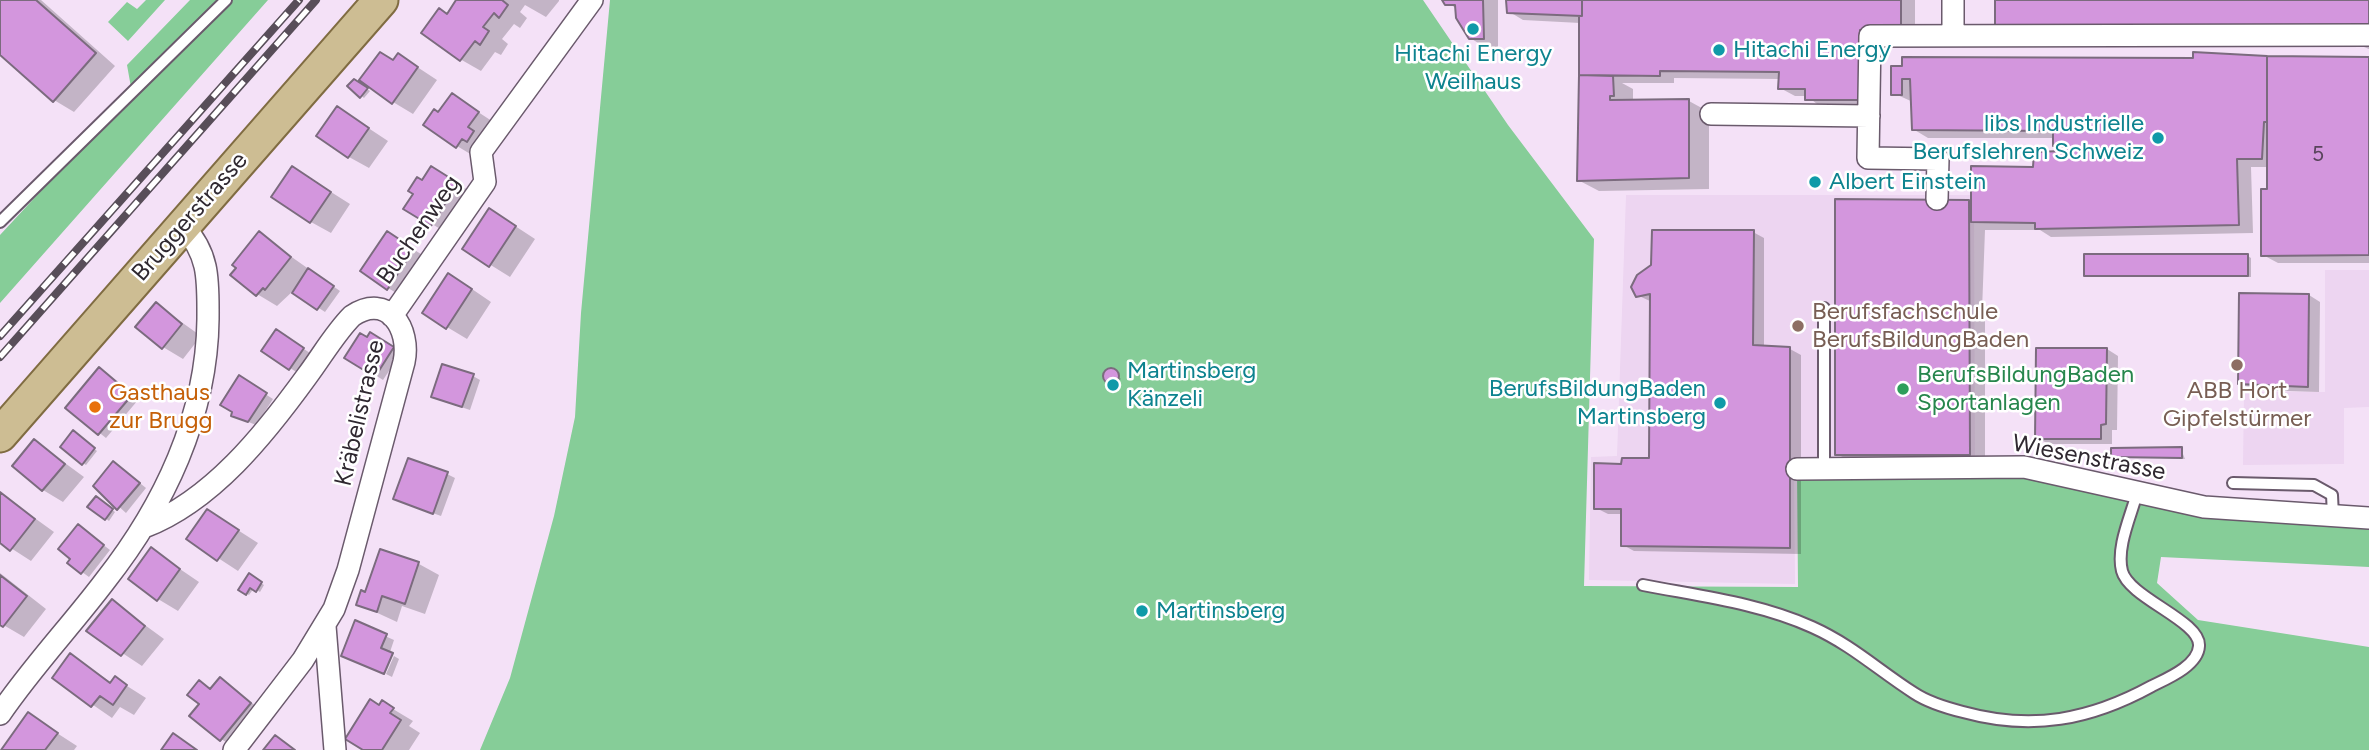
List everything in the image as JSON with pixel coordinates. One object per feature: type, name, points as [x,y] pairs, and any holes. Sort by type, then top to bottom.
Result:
[{"type":"main road","name":"Bruggerstrasse","points":[[0,435],[381,0]]},
{"type":"street","name":"Buchenweg","points":[[392,316],[485,182],[481,152],[592,0]]},
{"type":"street","points":[[1953,36],[1954,0]]},
{"type":"street","points":[[1937,199],[1938,159],[1868,158],[1870,36],[2369,35]]},
{"type":"street","points":[[1711,114],[1869,116]]},
{"type":"street","points":[[0,714],[144,527],[188,434],[205,367],[208,313],[205,261],[198,243],[183,226]]},
{"type":"street","name":"Kräbelistrasse","points":[[144,527],[184,506],[240,457],[281,411],[352,316],[360,310],[374,309],[392,316],[400,323],[406,337],[404,362],[348,570],[325,626],[234,750]]},
{"type":"street","name":"Wiesenstrasse","points":[[1797,470],[2024,467],[2204,508],[2369,519]]},
{"type":"street","points":[[325,626],[335,750]]},
{"type":"lane","points":[[0,222],[226,0]]},
{"type":"lane","points":[[1824,308],[1824,469]]},
{"type":"lane","points":[[2233,483],[2319,486],[2332,495],[2333,516]]},
{"type":"lane","points":[[1643,584],[1757,608],[1797,620],[1849,645],[1920,697],[1951,709],[2012,722],[2061,722],[2096,713],[2147,689],[2183,668],[2199,649],[2197,639],[2184,625],[2160,604],[2134,590],[2123,574],[2121,554],[2137,493]]},
{"type":"shaded area","name":"Berufsfachschule BerufsBildungBaden","points":[[1626,195],[1974,195],[1975,460],[1794,459],[1795,584],[1589,580],[1591,457],[1617,456]]},
{"type":"shaded area","points":[[2325,270],[2369,270],[2369,407],[2344,408],[2344,464],[2243,465],[2244,392],[2325,392]]},
{"type":"green space","points":[[146,0],[165,0],[128,41],[108,22],[127,2],[137,9]]},
{"type":"green space","points":[[190,0],[268,0],[0,303],[0,235],[132,93],[127,65]]},
{"type":"green space","points":[[610,0],[1423,0],[1508,125],[1594,239],[1584,586],[1798,587],[1797,469],[1989,466],[2105,485],[2369,518],[2369,567],[2161,557],[2157,583],[2198,620],[2369,647],[2369,750],[480,750],[510,678],[554,516],[575,417],[581,313]]},
{"type":"building","points":[[0,0],[36,0],[96,53],[53,102],[0,55]]},
{"type":"building","points":[[456,0],[502,0],[508,5],[499,18],[494,13],[483,27],[489,31],[480,45],[475,41],[460,61],[421,33],[439,8],[447,14]]},
{"type":"building","name":"Hitachi Energy Weilhaus","points":[[1442,0],[1483,0],[1484,39],[1469,39],[1456,18],[1455,5],[1445,5]]},
{"type":"building","points":[[1506,0],[1582,0],[1582,16],[1507,13]]},
{"type":"building","name":"Hitachi Energy","points":[[1582,0],[1901,0],[1901,30],[1860,30],[1860,100],[1805,100],[1805,89],[1778,89],[1779,72],[1660,71],[1660,76],[1579,75],[1579,16],[1582,16]]},
{"type":"building","points":[[1995,0],[2369,0],[2369,39],[1995,28]]},
{"type":"building","points":[[380,52],[393,60],[398,53],[418,67],[392,104],[359,80]]},
{"type":"building","name":"libs Industrielle Berufslehren Schweiz","points":[[2193,52],[2267,56],[2267,122],[2264,122],[2262,159],[2237,159],[2239,225],[2035,229],[2035,223],[1971,222],[1971,166],[2033,167],[2034,152],[2063,151],[2063,146],[2053,146],[2053,131],[1912,130],[1910,79],[1902,79],[1902,95],[1891,95],[1891,66],[1902,66],[1902,57],[2193,58]]},
{"type":"building","points":[[2267,56],[2369,57],[2369,255],[2261,256],[2261,189],[2267,189]]},
{"type":"building","name":"Hitachi Energy","points":[[1579,75],[1613,76],[1614,96],[1610,96],[1610,100],[1689,99],[1689,178],[1577,181]]},
{"type":"building","points":[[354,79],[368,88],[360,98],[347,86]]},
{"type":"building","points":[[452,93],[479,112],[468,127],[474,131],[467,142],[462,139],[456,148],[423,125],[434,109],[438,112]]},
{"type":"building","points":[[337,106],[369,128],[348,158],[316,136]]},
{"type":"building","points":[[292,166],[331,192],[310,223],[271,197]]},
{"type":"building","points":[[431,166],[458,183],[431,226],[403,209],[413,194],[408,191],[417,177],[422,180]]},
{"type":"building","name":"BerufsBildungBaden Sportanlagen","points":[[1835,199],[1969,200],[1970,455],[1835,455]]},
{"type":"building","points":[[489,208],[516,226],[489,267],[462,249]]},
{"type":"building","name":"BerufsBildungBaden Martinsberg","points":[[1652,230],[1754,230],[1753,345],[1790,347],[1790,548],[1621,546],[1621,509],[1594,509],[1594,463],[1621,464],[1622,458],[1649,458],[1650,294],[1636,297],[1631,287],[1637,275],[1651,265]]},
{"type":"building","points":[[259,231],[291,257],[265,290],[263,288],[256,296],[230,275],[236,268],[232,265]]},
{"type":"building","points":[[387,231],[414,249],[387,290],[360,271]]},
{"type":"building","points":[[2084,254],[2248,254],[2248,276],[2084,276]]},
{"type":"building","points":[[308,268],[334,286],[317,310],[292,293]]},
{"type":"building","points":[[448,273],[472,289],[446,329],[422,313]]},
{"type":"building","points":[[2239,293],[2309,294],[2308,387],[2238,384]]},
{"type":"building","points":[[156,302],[182,324],[162,349],[135,327]]},
{"type":"building","points":[[276,329],[304,348],[289,370],[261,351]]},
{"type":"building","points":[[370,332],[394,347],[375,377],[344,358],[360,333],[367,337]]},
{"type":"building","points":[[2036,348],[2107,348],[2106,424],[2101,425],[2101,439],[2035,439]]},
{"type":"building","points":[[442,364],[474,374],[462,407],[431,397]]},
{"type":"building","points":[[99,367],[132,395],[98,435],[65,408]]},
{"type":"building","points":[[1111,368],[1119,376],[1111,384],[1103,376]]},
{"type":"building","points":[[239,375],[267,393],[248,422],[231,416],[232,412],[220,405]]},
{"type":"building","points":[[73,430],[95,448],[82,465],[60,447]]},
{"type":"building","points":[[34,439],[65,464],[42,491],[12,466]]},
{"type":"building","points":[[2182,447],[2182,458],[2111,457],[2111,448]]},
{"type":"building","points":[[408,458],[448,472],[433,514],[393,499]]},
{"type":"building","points":[[113,461],[140,483],[117,510],[93,486]]},
{"type":"building","points":[[0,492],[35,519],[10,551],[0,543]]},
{"type":"building","points":[[96,496],[113,509],[105,520],[87,507]]},
{"type":"building","points":[[207,509],[239,530],[217,561],[186,539]]},
{"type":"building","points":[[78,524],[104,545],[81,574],[67,563],[70,559],[58,549]]},
{"type":"building","points":[[151,547],[180,569],[157,601],[128,579]]},
{"type":"building","points":[[380,549],[419,562],[405,604],[382,596],[377,612],[356,605],[361,590],[365,592]]},
{"type":"building","points":[[249,573],[262,582],[256,592],[250,588],[246,595],[238,590]]},
{"type":"building","points":[[0,575],[27,596],[3,627],[0,625]]},
{"type":"building","points":[[112,599],[145,626],[121,656],[86,631]]},
{"type":"building","points":[[355,620],[387,634],[381,648],[393,653],[384,674],[341,656]]},
{"type":"building","points":[[70,653],[110,683],[115,676],[127,685],[113,705],[100,696],[91,707],[52,678]]},
{"type":"building","points":[[220,677],[251,703],[220,741],[189,716],[199,704],[187,695],[199,680],[210,689]]},
{"type":"building","points":[[370,699],[379,705],[382,700],[394,708],[390,713],[401,720],[382,750],[363,750],[345,739]]},
{"type":"building","points":[[28,712],[58,733],[45,750],[1,750]]},
{"type":"building","points":[[173,733],[197,750],[161,750]]},
{"type":"building","points":[[275,735],[295,750],[263,750]]},
{"type":"railway","points":[[0,336],[299,0]]},
{"type":"railway","points":[[0,357],[316,0]]},
{"type":"place","name":"Hitachi Energy Weilhaus","points":[[1473,29]]},
{"type":"place","name":"Hitachi Energy","points":[[1719,50]]},
{"type":"place","name":"libs Industrielle Berufslehren Schweiz","points":[[2158,138]]},
{"type":"place","name":"Albert Einstein","points":[[1815,182]]},
{"type":"place","name":"Berufsfachschule BerufsBildungBaden","points":[[1798,326]]},
{"type":"place","name":"ABB Hort Gipfelstürmer","points":[[2237,365]]},
{"type":"place","name":"Martinsberg Känzeli","points":[[1113,385]]},
{"type":"place","name":"BerufsBildungBaden Sportanlagen","points":[[1903,389]]},
{"type":"place","name":"BerufsBildungBaden Martinsberg","points":[[1720,403]]},
{"type":"place","name":"Gasthaus zur Brugg","points":[[95,407]]},
{"type":"place","name":"Martinsberg","points":[[1142,611]]}]
